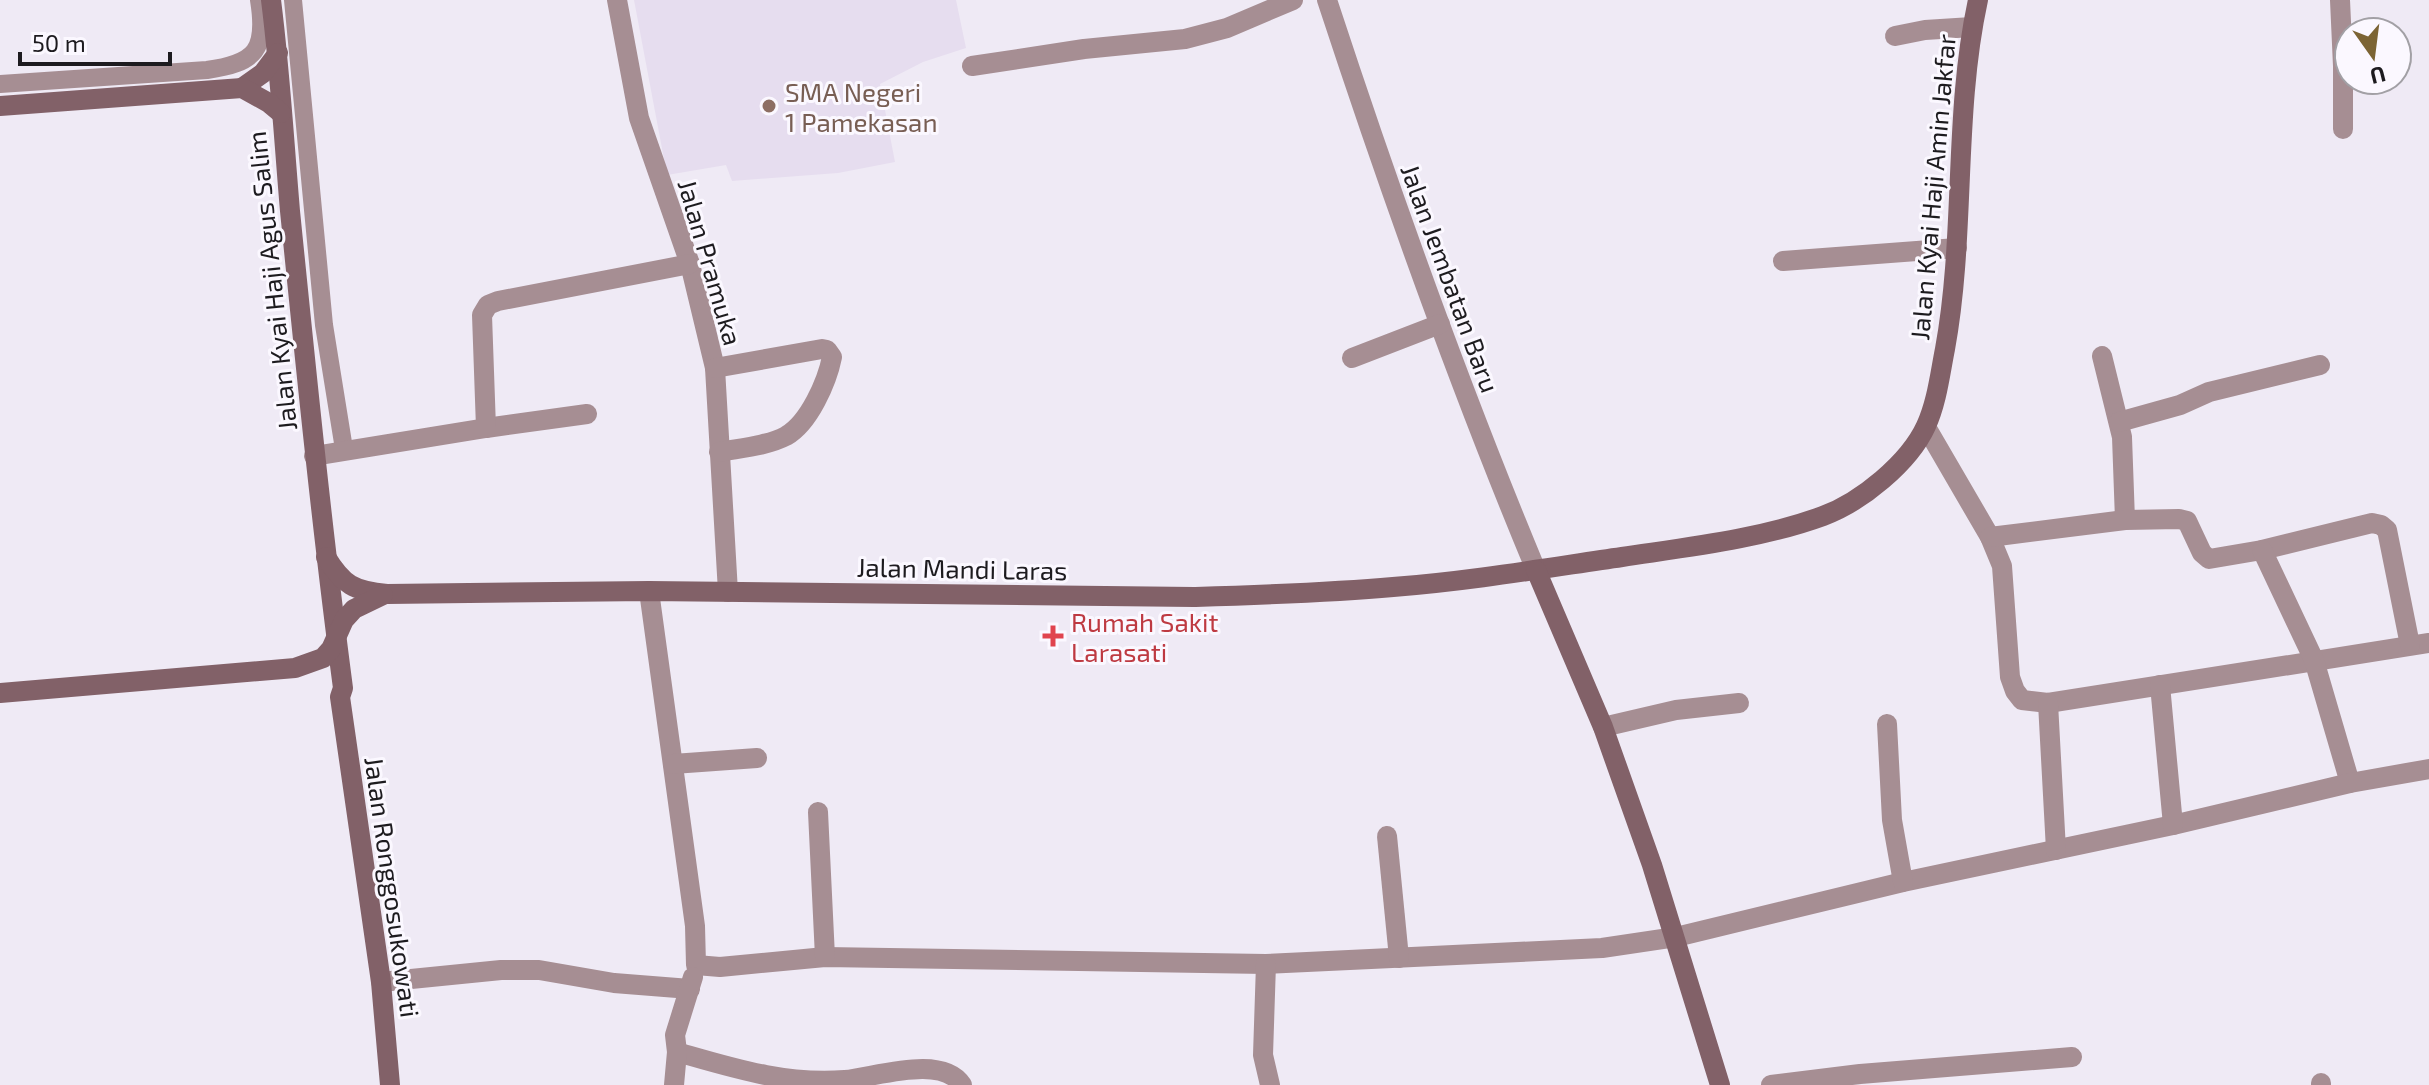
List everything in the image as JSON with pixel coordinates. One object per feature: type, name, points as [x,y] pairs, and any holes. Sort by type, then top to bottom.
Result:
[{"type":"main road","name":"Jalan Kyai Haji Agus Salim","points":[[271,0],[314,456],[336,637]]},
{"type":"main road","name":"Jalan Kyai Haji Amin Jakfar","points":[[1536,570],[1772,530],[1825,515],[1860,496],[1894,471],[1926,427],[1950,323],[1957,248],[1965,75],[1978,0]]},
{"type":"main road","points":[[0,106],[242,88],[263,73],[278,53]]},
{"type":"main road","points":[[242,88],[281,113]]},
{"type":"main road","points":[[326,557],[338,577],[350,585],[366,592],[387,594]]},
{"type":"main road","points":[[1536,570],[1603,727],[1676,937],[1720,1085]]},
{"type":"main road","name":"Jalan Mandi Laras","points":[[387,594],[649,591],[1194,597],[1394,587],[1536,570]]},
{"type":"main road","points":[[0,693],[295,668],[323,658],[331,649],[344,620],[354,609],[370,599],[387,594]]},
{"type":"main road","name":"Jalan Ronggosukowati","points":[[336,637],[343,688],[340,697],[381,982],[390,1085]]},
{"type":"main road","points":[[295,668],[325,677],[340,697]]},
{"type":"street","points":[[0,84],[237,66],[252,54],[261,39],[259,0]]},
{"type":"street","points":[[293,0],[324,325],[344,449]]},
{"type":"street","name":"Jalan Pramuka","points":[[617,0],[639,118],[690,264],[715,368],[728,592]]},
{"type":"street","points":[[976,65],[1084,49],[1185,39],[1227,28],[1293,0]]},
{"type":"street","name":"Jalan Jembatan Baru","points":[[1327,0],[1485,447],[1536,570]]},
{"type":"street","points":[[2340,0],[2343,129]]},
{"type":"street","points":[[1895,36],[1925,30],[1972,27]]},
{"type":"street","points":[[1783,261],[1957,248]]},
{"type":"street","points":[[486,428],[482,315],[488,305],[690,264]]},
{"type":"street","points":[[1352,358],[1440,324]]},
{"type":"street","points":[[715,368],[822,349],[831,352],[832,357],[828,378],[803,421],[787,435],[719,452]]},
{"type":"street","points":[[2102,356],[2122,437],[2125,520]]},
{"type":"street","points":[[2119,422],[2209,392],[2320,365]]},
{"type":"street","points":[[314,456],[587,414]]},
{"type":"street","points":[[1926,427],[1990,537],[2002,566],[2010,677],[2022,700],[2048,703],[2419,644],[2387,530],[2381,525],[2372,523],[2262,550],[2209,559],[2202,553],[2187,521],[2125,520],[1990,537]]},
{"type":"street","points":[[2262,550],[2314,660],[2350,783]]},
{"type":"street","points":[[649,591],[696,936],[696,965],[675,1035],[674,1085]]},
{"type":"street","points":[[2160,685],[2173,825]]},
{"type":"street","points":[[1603,727],[1676,710],[1739,703]]},
{"type":"street","points":[[2048,703],[2056,850]]},
{"type":"street","points":[[1887,724],[1892,820],[1903,882]]},
{"type":"street","points":[[673,764],[757,758]]},
{"type":"street","points":[[696,965],[720,967],[825,957],[1266,964],[1602,948],[1676,937],[1903,882],[2173,825],[2350,783],[2429,769]]},
{"type":"street","points":[[818,812],[825,957]]},
{"type":"street","points":[[1387,836],[1399,958]]},
{"type":"street","points":[[1266,964],[1263,1055],[1270,1085]]},
{"type":"street","points":[[381,982],[501,970],[539,970],[614,983],[690,989]]},
{"type":"street","points":[[677,1052],[735,1069],[796,1081],[898,1078],[937,1069],[957,1077],[962,1085]]},
{"type":"street","points":[[1771,1085],[1860,1074],[2072,1057]]},
{"type":"shaded area","name":"SMA Negeri 1 Pamekasan","points":[[634,0],[956,0],[966,48],[923,62],[880,84],[895,162],[838,173],[732,181],[726,165],[667,175]]},
{"type":"place","name":"SMA Negeri 1 Pamekasan","points":[[769,106]]},
{"type":"place","name":"Rumah Sakit Larasati","points":[[1053,636]]}]
